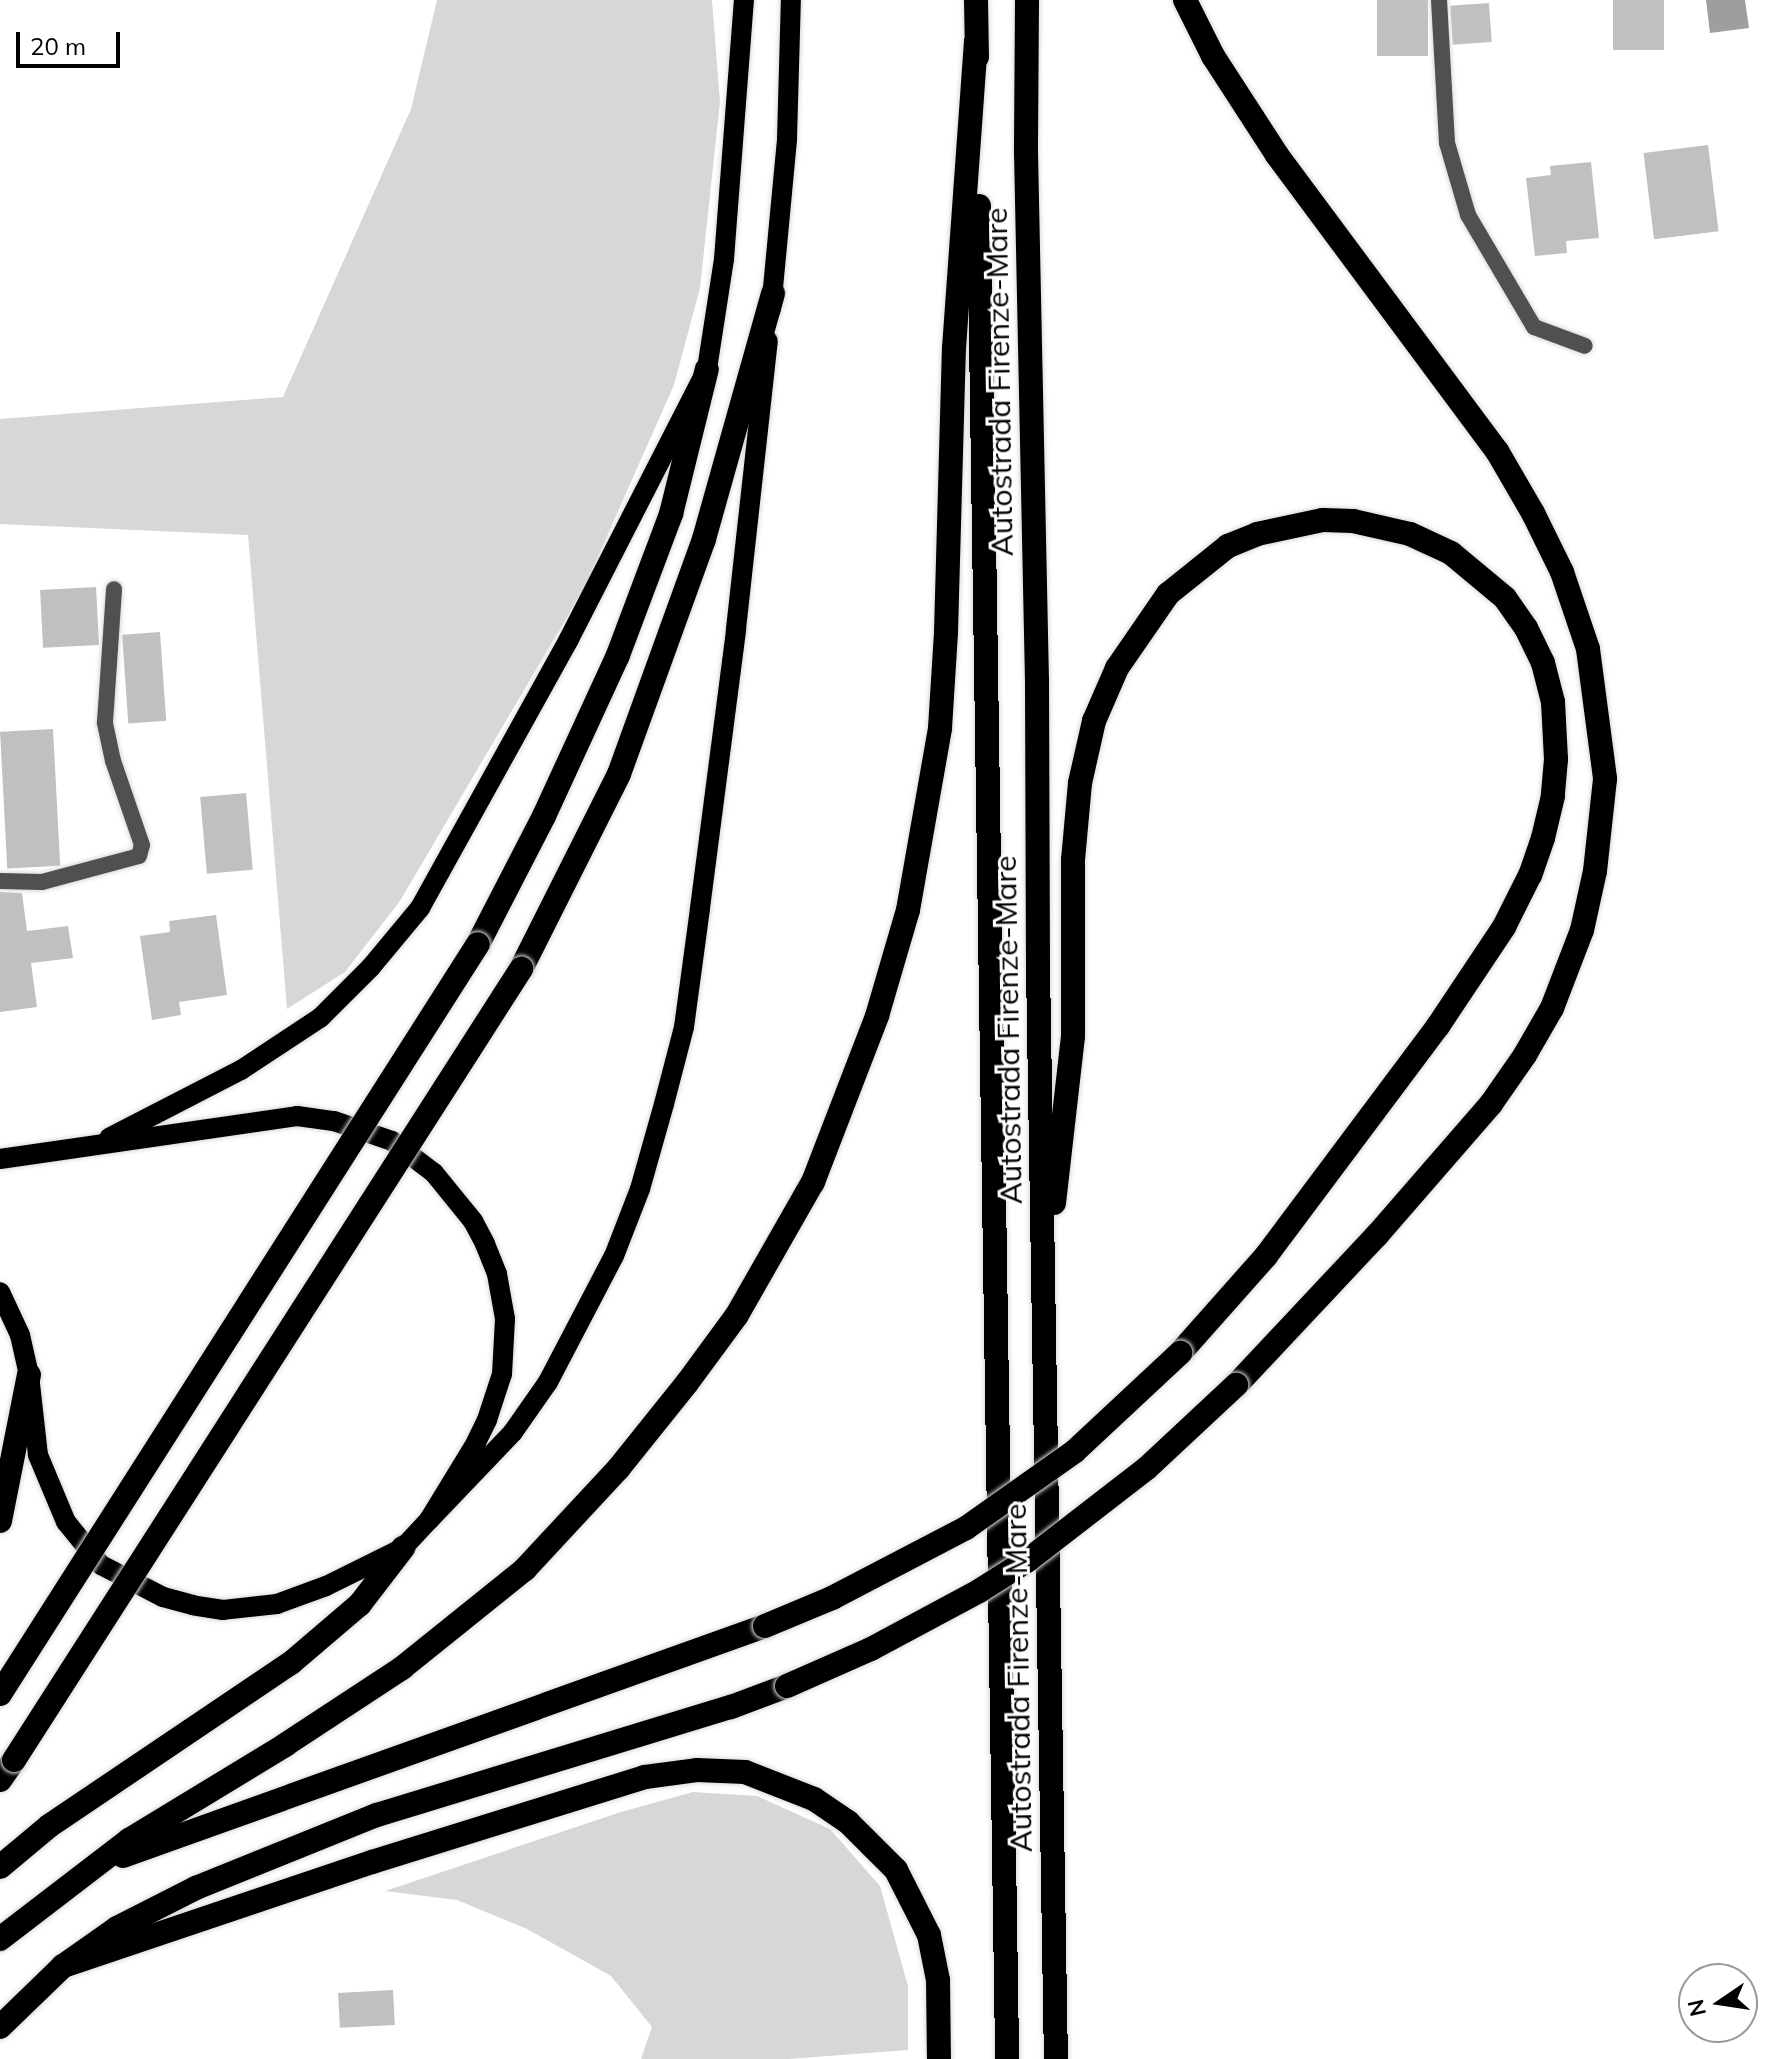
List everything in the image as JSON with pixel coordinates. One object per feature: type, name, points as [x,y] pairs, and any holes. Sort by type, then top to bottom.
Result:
[{"type":"highway","name":"Autostrada Firenze-Mare","points":[[976,0],[1007,2059]]},
{"type":"highway","name":"Autostrada Firenze-Mare","points":[[1027,0],[1056,2059]]},
{"type":"highway","points":[[0,2027],[63,1966],[157,1905],[280,1852],[377,1815],[731,1707],[787,1686],[871,1649],[1028,1560],[1147,1468],[1236,1385],[1377,1235],[1491,1104],[1525,1055],[1552,1008],[1582,930],[1595,871],[1605,779],[1588,649],[1562,572],[1497,451],[1277,155],[1213,56],[1185,0]]},
{"type":"highway","points":[[0,1939],[87,1869],[402,1668],[525,1569],[618,1469],[687,1383],[737,1315],[813,1182],[877,1016],[908,910],[940,728],[947,617],[954,348],[976,42]]},
{"type":"highway","points":[[7,1770],[521,969],[619,774],[700,552],[773,293]]},
{"type":"highway","points":[[0,1694],[478,944],[575,751],[646,584],[690,448],[707,369]]},
{"type":"highway","points":[[87,1869],[765,1626],[832,1598],[966,1528],[1075,1451],[1180,1353],[1266,1256],[1438,1026],[1504,927],[1530,875],[1543,838],[1553,796],[1556,759],[1553,702],[1543,663],[1526,628],[1505,598],[1451,553],[1410,534],[1353,521],[1323,520],[1257,534],[1228,546],[1168,594],[1117,668],[1094,721],[1080,783],[1073,860],[1073,1036],[1044,1289]]},
{"type":"highway","points":[[0,1521],[29,1375]]},
{"type":"highway","points":[[0,1867],[49,1826],[291,1663],[360,1604],[403,1548]]},
{"type":"highway","points":[[63,1966],[372,1862],[645,1777],[697,1770],[745,1772],[814,1799],[848,1822],[896,1870],[929,1935],[938,1980],[939,2059]]},
{"type":"main road","points":[[91,1148],[241,1070],[281,1045],[351,989],[420,908],[569,639],[707,369],[724,259],[744,0]]},
{"type":"main road","points":[[0,1292],[20,1335],[29,1375],[38,1455],[66,1522],[101,1565],[139,1587],[193,1605],[223,1610],[254,1608],[299,1598],[403,1548],[513,1432],[548,1382],[614,1256],[640,1189],[684,1027],[736,629],[773,293],[787,139],[791,0]]},
{"type":"main road","points":[[0,1159],[91,1148],[209,1126],[316,1117],[392,1141],[434,1173],[473,1221],[485,1244],[497,1274],[505,1319],[496,1398],[476,1443],[429,1520]]},
{"type":"street","points":[[1439,0],[1447,143],[1468,215],[1534,327],[1585,346]]},
{"type":"street","points":[[0,881],[42,882],[139,856],[142,845],[113,761],[105,722],[111,679],[114,589]]},
{"type":"shaded area","points":[[437,0],[712,0],[720,102],[700,288],[674,385],[584,588],[400,901],[345,972],[287,1009],[248,535],[0,524],[0,419],[283,397],[411,109]]},
{"type":"shaded area","points":[[1706,0],[1745,0],[1749,28],[1710,33]]},
{"type":"shaded area","points":[[693,1792],[757,1796],[830,1829],[880,1886],[908,1986],[908,2050],[788,2059],[641,2059],[652,2027],[611,1976],[527,1929],[457,1900],[385,1891],[621,1812]]},
{"type":"building","points":[[1377,0],[1428,0],[1428,56],[1377,56]]},
{"type":"building","points":[[1613,0],[1664,0],[1664,50],[1613,50]]},
{"type":"building","points":[[1489,3],[1492,42],[1453,45],[1450,6]]},
{"type":"building","points":[[1708,145],[1719,231],[1654,239],[1643,153]]},
{"type":"building","points":[[1591,162],[1599,238],[1566,241],[1567,253],[1535,256],[1526,178],[1551,175],[1550,166]]},
{"type":"building","points":[[96,587],[99,645],[43,648],[40,590]]},
{"type":"building","points":[[160,632],[166,721],[128,723],[122,635]]},
{"type":"building","points":[[53,729],[60,866],[7,869],[0,732]]},
{"type":"building","points":[[246,793],[253,870],[207,874],[200,797]]},
{"type":"building","points":[[0,892],[22,893],[27,931],[68,926],[73,958],[31,963],[37,1007],[0,1012]]},
{"type":"building","points":[[216,915],[227,995],[179,1002],[181,1015],[152,1020],[140,936],[170,932],[169,921]]},
{"type":"building","points":[[393,1990],[395,2025],[340,2028],[338,1993]]}]
